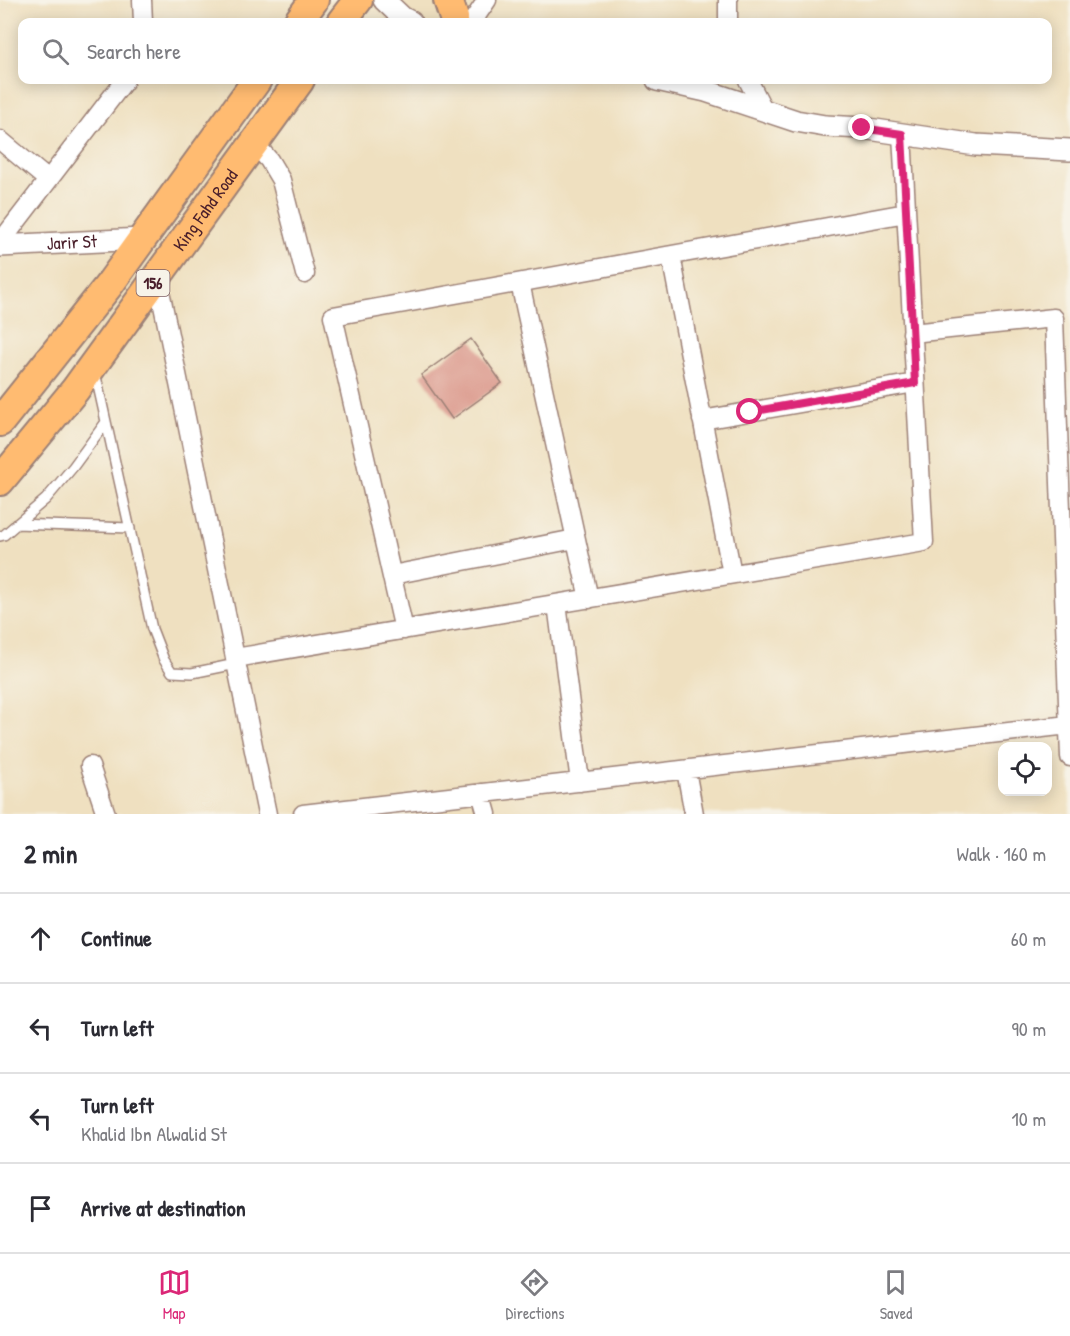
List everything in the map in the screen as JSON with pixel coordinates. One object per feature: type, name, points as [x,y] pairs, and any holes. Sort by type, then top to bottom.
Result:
[{"type":"highway","points":[[290,18],[293,0]]},
{"type":"highway","points":[[301,18],[314,0]]},
{"type":"highway","points":[[344,18],[358,0]]},
{"type":"highway","name":"King Fahd Road","points":[[0,422],[109,285],[254,84]]},
{"type":"highway","name":"King Fahd Road","points":[[0,481],[75,390],[297,84]]},
{"type":"street","points":[[142,0],[143,18]]},
{"type":"street","points":[[384,0],[403,18]]},
{"type":"street","points":[[432,0],[458,16],[487,0]]},
{"type":"street","points":[[728,0],[728,18]]},
{"type":"street","points":[[0,244],[122,84]]},
{"type":"street","points":[[673,84],[796,121],[825,126],[862,128],[976,145],[1070,150]]},
{"type":"street","points":[[720,84],[764,111]]},
{"type":"street","points":[[750,84],[764,111]]},
{"type":"street","points":[[235,661],[588,598],[924,542],[902,134]]},
{"type":"street","points":[[0,140],[48,180]]},
{"type":"street","points":[[254,143],[269,160],[281,180],[305,274]]},
{"type":"street","points":[[404,630],[333,316],[906,213]]},
{"type":"street","name":"Jarir St","points":[[0,244],[142,239]]},
{"type":"street","points":[[671,256],[732,574]]},
{"type":"street","points":[[157,276],[267,814]]},
{"type":"street","points":[[520,283],[588,598]]},
{"type":"street","points":[[912,333],[1062,318],[1070,757]]},
{"type":"street","points":[[702,420],[915,383]]},
{"type":"street","points":[[392,575],[575,539]]},
{"type":"street","points":[[557,604],[580,782]]},
{"type":"street","points":[[303,814],[1068,725]]},
{"type":"street","points":[[90,766],[105,814]]},
{"type":"street","points":[[686,770],[694,814]]},
{"type":"street","points":[[481,793],[487,814]]},
{"type":"lane","points":[[93,364],[152,629],[164,660],[172,672],[192,674],[235,661]]},
{"type":"lane","points":[[0,536],[46,499],[106,422]]},
{"type":"lane","points":[[16,524],[130,528]]},
{"type":"building","points":[[471,339],[502,383],[452,419],[421,375]]},
{"type":"route","points":[[750,412],[915,383],[902,134],[862,128]]}]
